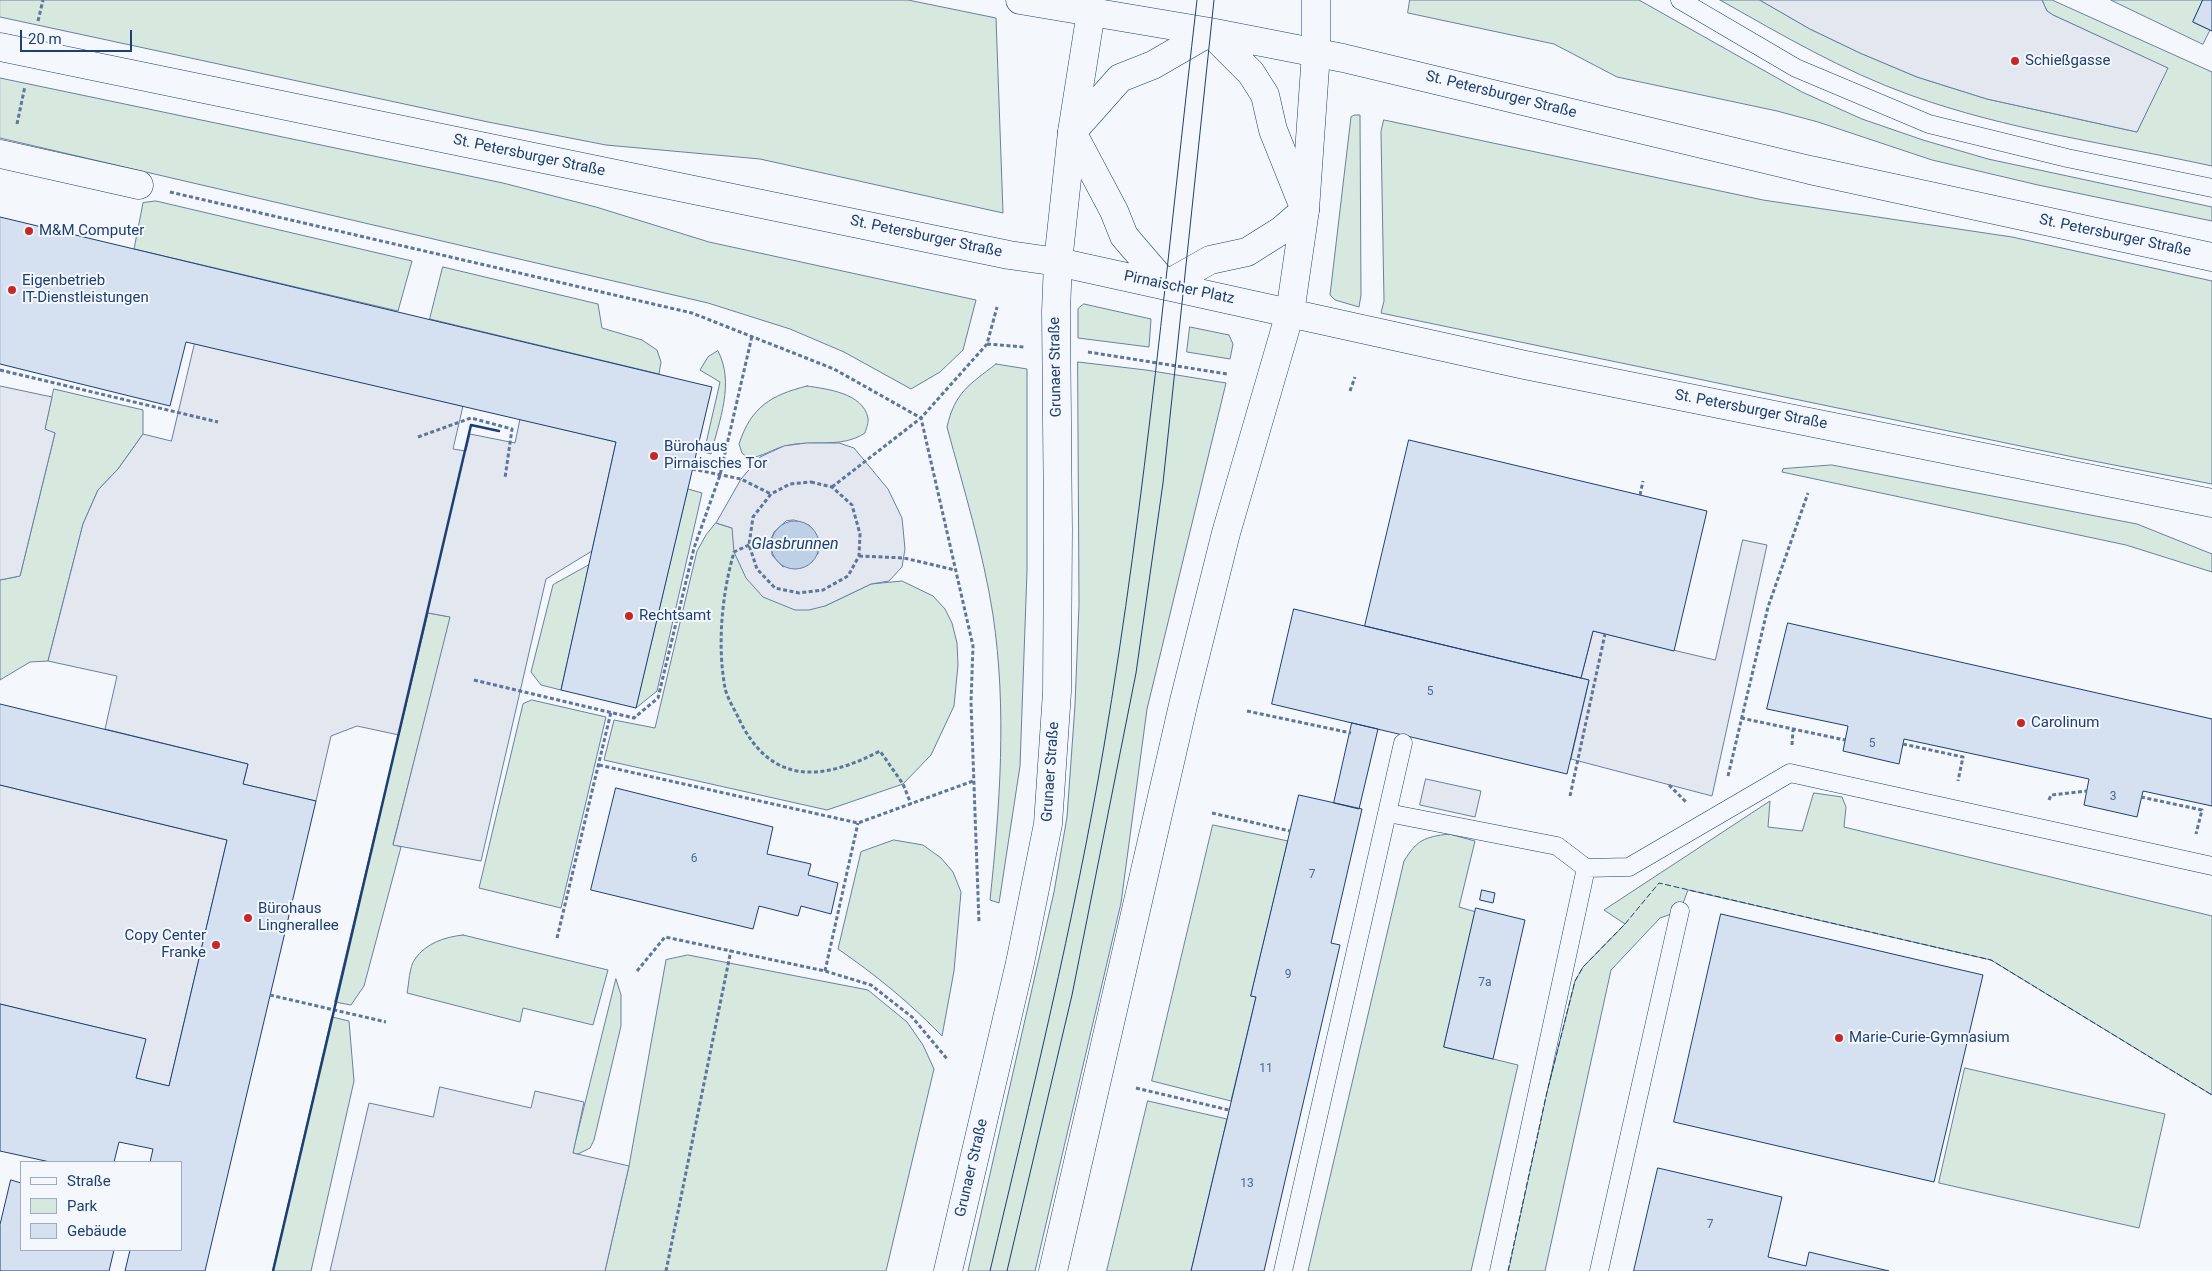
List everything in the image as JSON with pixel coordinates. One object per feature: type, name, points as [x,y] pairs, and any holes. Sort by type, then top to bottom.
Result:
[{"type":"main road","points":[[1020,0],[1092,6],[1316,53]]},
{"type":"main road","points":[[1054,1271],[1184,701],[1226,533],[1290,313],[1305,210],[1316,53],[1316,0]]},
{"type":"main road","points":[[1058,262],[1072,132],[1092,6]]},
{"type":"main road","points":[[1072,132],[1120,78],[1153,64],[1210,32]]},
{"type":"main road","points":[[1210,32],[1251,73],[1265,95],[1273,130],[1305,210]]},
{"type":"main road","name":"St. Petersburger Straße","points":[[0,47],[1009,255],[1058,262]]},
{"type":"main road","name":"St. Petersburger Straße","points":[[1316,53],[1429,77],[1810,170],[2212,257]]},
{"type":"main road","points":[[1072,132],[1114,211],[1124,236],[1166,285],[1210,260],[1247,252],[1282,230],[1305,210]]},
{"type":"main road","points":[[5,155],[139,185]]},
{"type":"main road","name":"Pirnaischer Platz","points":[[1058,262],[1290,313]]},
{"type":"main road","name":"Grunaer Straße","points":[[948,1271],[1020,963],[1048,824],[1057,692],[1056,312],[1058,262]]},
{"type":"main road","name":"St. Petersburger Straße","points":[[1290,313],[1543,369],[2212,503]]},
{"type":"lane","points":[[1680,0],[1796,68],[1930,124],[2067,158],[2212,188]]},
{"type":"lane","points":[[1284,1271],[1403,744]]},
{"type":"lane","points":[[1388,813],[1557,846],[1586,868],[1629,867],[1790,773],[2212,866]]},
{"type":"lane","points":[[1499,1271],[1586,868]]},
{"type":"lane","points":[[1599,1271],[1680,911]]},
{"type":"path","points":[[5,155],[32,54]]},
{"type":"path","points":[[139,185],[692,312],[834,369],[921,418],[973,646],[971,702],[979,924]]},
{"type":"path","points":[[832,487],[921,418],[987,344],[997,307]]},
{"type":"path","points":[[474,680],[634,718],[658,698],[694,548],[720,476],[752,336]]},
{"type":"path","points":[[987,344],[1030,348]]},
{"type":"path","points":[[1087,351],[1227,374]]},
{"type":"path","points":[[0,370],[218,422]]},
{"type":"path","points":[[1350,391],[1355,376]]},
{"type":"path","points":[[418,437],[471,418],[512,429],[505,478]]},
{"type":"path","points":[[692,470],[741,479],[771,494]]},
{"type":"path","points":[[1640,495],[1643,481]]},
{"type":"path","points":[[811,482],[832,487],[852,506],[860,534],[859,556],[848,576],[823,590],[799,593],[775,588],[758,569],[749,545],[753,517],[771,494],[790,484],[811,482]]},
{"type":"path","points":[[1726,810],[1724,792],[1768,607],[1808,493]]},
{"type":"path","points":[[749,545],[734,552],[727,580],[722,630],[725,690],[747,736],[778,765],[811,774],[851,766],[880,751],[903,784],[912,804]]},
{"type":"path","points":[[859,556],[904,558],[955,570]]},
{"type":"path","points":[[1570,796],[1605,634]]},
{"type":"path","points":[[1247,711],[1350,733]]},
{"type":"path","points":[[557,938],[611,712]]},
{"type":"path","points":[[1742,718],[1845,740]]},
{"type":"path","points":[[1903,744],[1963,757],[1952,808]]},
{"type":"path","points":[[599,765],[858,824],[973,781]]},
{"type":"path","points":[[2051,795],[2087,792]]},
{"type":"path","points":[[2142,797],[2202,810],[2190,861]]},
{"type":"path","points":[[1212,813],[1290,831]]},
{"type":"path","points":[[825,970],[858,824]]},
{"type":"path","points":[[637,971],[665,937],[825,970],[871,984],[912,1017],[948,1060]]},
{"type":"path","points":[[666,1271],[731,950]]},
{"type":"path","points":[[270,995],[386,1022]]},
{"type":"path","points":[[1136,1088],[1229,1110]]},
{"type":"green space","points":[[0,0],[908,0],[996,18],[1003,213],[760,159],[606,145],[488,122],[0,17]]},
{"type":"green space","points":[[1410,0],[1639,0],[1802,92],[1862,119],[1923,140],[1988,159],[2212,207],[2212,221],[2038,185],[1932,160],[1818,122],[1777,111],[1617,77],[1554,44],[1408,13]]},
{"type":"green space","points":[[1720,0],[1760,0],[1810,29],[1917,77],[1987,99],[2137,132],[2167,68],[2053,15],[2047,11],[2042,0],[2052,0],[2212,72],[2212,166],[2022,127],[1984,118],[1910,95],[1837,64]]},
{"type":"green space","points":[[2111,0],[2203,0],[2193,22],[2210,30],[2203,44]]},
{"type":"green space","points":[[0,78],[503,183],[596,207],[709,242],[976,300],[963,350],[940,372],[911,389],[844,352],[790,329],[708,303],[0,138]]},
{"type":"green space","points":[[1360,115],[1361,295],[1359,307],[1335,300],[1330,295],[1351,117]]},
{"type":"green space","points":[[1384,120],[1763,200],[2012,237],[2212,281],[2212,484],[2078,458],[1381,313],[1384,301],[1381,132]]},
{"type":"green space","points":[[156,201],[412,261],[398,311],[134,249],[143,203]]},
{"type":"green space","points":[[443,267],[598,304],[602,328],[642,340],[657,350],[661,362],[659,374],[430,319]]},
{"type":"green space","points":[[1084,304],[1151,319],[1149,347],[1078,338],[1078,309]]},
{"type":"green space","points":[[1190,327],[1229,335],[1233,344],[1230,359],[1187,352]]},
{"type":"green space","points":[[718,351],[723,363],[725,389],[724,402],[711,454],[704,452],[720,382],[700,370],[708,357]]},
{"type":"green space","points":[[1078,362],[1146,370],[1226,383],[1147,709],[1121,903],[1035,1271],[968,1271],[1054,892],[1067,817],[1075,705],[1079,605]]},
{"type":"green space","points":[[996,364],[1027,369],[1027,571],[1020,766],[999,903],[990,900],[997,829],[1000,758],[1000,686],[997,650],[984,567],[947,427],[954,405],[964,390]]},
{"type":"green space","points":[[807,386],[834,391],[859,403],[865,410],[868,418],[865,433],[846,441],[785,446],[763,455],[748,458],[742,453],[739,444],[744,431],[756,412],[773,399]]},
{"type":"green space","points":[[54,389],[143,410],[143,434],[118,469],[98,490],[83,524],[48,661],[30,662],[0,680],[0,580],[20,576],[55,433],[45,430]]},
{"type":"green space","points":[[1832,465],[2137,524],[2212,554],[2212,572],[2126,545],[1782,472],[1783,469]]},
{"type":"green space","points":[[688,489],[702,493],[657,691],[636,708]]},
{"type":"green space","points":[[716,523],[732,528],[825,606],[871,584],[902,581],[933,596],[945,609],[952,623],[957,643],[958,665],[954,706],[931,755],[903,784],[827,810],[604,760],[614,720],[655,728],[697,551],[706,535]]},
{"type":"green space","points":[[589,565],[561,690],[541,685],[531,672],[553,585]]},
{"type":"green space","points":[[428,613],[451,617],[393,844],[401,847],[364,986],[351,1005],[335,1002]]},
{"type":"green space","points":[[532,700],[606,717],[561,908],[479,888],[523,704]]},
{"type":"green space","points":[[1814,793],[1842,797],[1846,807],[1844,827],[2212,916],[2212,1095],[1991,960],[1688,890],[1680,911],[1660,918],[1611,970],[1545,1271],[1508,1271],[1546,1096],[1575,981],[1583,967],[1625,924],[1604,910],[1770,801],[1768,827],[1802,831]]},
{"type":"green space","points":[[1213,825],[1288,841],[1251,996],[1256,997],[1231,1101],[1152,1081]]},
{"type":"green space","points":[[1449,834],[1475,841],[1459,907],[1476,912],[1444,1047],[1518,1065],[1471,1271],[1308,1271],[1404,861],[1417,844],[1427,838]]},
{"type":"green space","points":[[894,840],[923,845],[941,858],[953,872],[961,892],[954,971],[942,1036],[892,990],[838,949],[861,852]]},
{"type":"green space","points":[[463,935],[608,970],[593,1025],[523,1008],[520,1022],[407,993],[412,966],[419,953],[436,942],[449,937]]},
{"type":"green space","points":[[688,955],[868,990],[907,1022],[923,1045],[934,1069],[886,1271],[605,1271],[629,1166],[666,960]]},
{"type":"green space","points":[[616,979],[621,995],[621,1026],[594,1140],[590,1148],[578,1154],[573,1153]]},
{"type":"green space","points":[[332,1017],[349,1021],[354,1081],[311,1271],[273,1271]]},
{"type":"green space","points":[[1965,1068],[2165,1114],[2139,1228],[1939,1183]]},
{"type":"green space","points":[[1148,1101],[1227,1119],[1191,1271],[1107,1271]]},
{"type":"shaded area","name":"Schießgasse","points":[[1760,0],[2042,0],[2047,11],[2053,15],[2168,68],[2137,132],[1987,99],[1917,77],[1810,29]]},
{"type":"shaded area","points":[[195,343],[463,406],[453,449],[466,451],[470,434],[515,443],[520,419],[616,442],[592,551],[546,579],[481,861],[393,845],[450,617],[428,613],[399,735],[357,726],[331,736],[316,801],[243,784],[248,764],[105,729],[117,676],[48,661],[83,524],[98,490],[118,469],[143,434],[171,441]]},
{"type":"shaded area","points":[[0,386],[52,397],[45,429],[55,433],[20,576],[0,580]]},
{"type":"shaded area","points":[[807,443],[839,443],[854,448],[888,489],[902,518],[905,549],[902,567],[889,581],[871,584],[825,606],[809,610],[795,610],[763,597],[746,578],[734,552],[732,528],[716,523],[741,479],[760,457],[784,446]],"holes":[[[794,520],[809,525],[818,538],[818,554],[783,567],[772,555],[771,539],[774,532],[786,521]]]},
{"type":"shaded area","points":[[1743,540],[1767,545],[1712,796],[1571,759],[1589,680],[1581,678],[1593,631],[1715,660]]},
{"type":"shaded area","points":[[1426,779],[1481,791],[1475,817],[1420,805]]},
{"type":"shaded area","points":[[0,785],[227,840],[169,1086],[136,1078],[145,1039],[0,1004]]},
{"type":"shaded area","points":[[440,1087],[531,1108],[535,1091],[584,1102],[573,1153],[629,1166],[605,1271],[330,1271],[369,1103],[433,1117]]},
{"type":"water","name":"Glasbrunnen","points":[[790,521],[800,521],[809,525],[815,531],[818,536],[818,554],[809,565],[800,569],[790,569],[781,565],[775,559],[771,550],[771,540],[775,531],[781,525]]},
{"type":"building","points":[[2203,0],[2212,0],[2212,31],[2193,22]]},
{"type":"building","name":"Bürohaus Pirnaisches Tor","points":[[0,217],[712,387],[636,708],[561,690],[616,442],[186,342],[170,406],[0,364]]},
{"type":"building","points":[[1409,440],[1707,511],[1674,651],[1593,631],[1581,678],[1365,626]]},
{"type":"building","points":[[1294,609],[1589,680],[1567,774],[1272,704]]},
{"type":"building","name":"Carolinum","points":[[1788,623],[2212,719],[2212,806],[2143,791],[2137,817],[2084,805],[2089,779],[1904,739],[1899,764],[1843,751],[1848,726],[1767,709]]},
{"type":"building","name":"Bürohaus Lingnerallee","points":[[0,704],[248,764],[243,784],[316,801],[205,1271],[125,1271],[130,1251],[182,1251],[182,1161],[150,1161],[153,1149],[119,1142],[114,1161],[45,1161],[0,1151],[0,1004],[146,1039],[136,1078],[169,1086],[227,840],[0,785]]},
{"type":"building","points":[[1352,723],[1378,729],[1359,809],[1334,803]]},
{"type":"building","points":[[616,788],[773,827],[767,854],[811,864],[808,875],[838,883],[831,914],[801,906],[798,916],[759,906],[753,929],[591,890]]},
{"type":"building","points":[[1299,795],[1362,809],[1331,943],[1340,945],[1264,1271],[1191,1271],[1256,997],[1251,996]]},
{"type":"building","points":[[1482,890],[1495,893],[1493,903],[1480,900]]},
{"type":"building","points":[[1476,908],[1525,920],[1493,1059],[1444,1047]]},
{"type":"building","points":[[1721,914],[1983,975],[1934,1182],[1674,1122]]},
{"type":"building","points":[[1658,1168],[1782,1197],[1768,1257],[1806,1266],[1809,1252],[1889,1271],[1634,1271]]},
{"type":"building","points":[[11,1180],[20,1183],[20,1251],[114,1251],[109,1271],[0,1271],[0,1225]]},
{"type":"tram line","points":[[990,1271],[1066,944],[1104,746],[1119,653],[1144,467],[1197,0]]},
{"type":"tram line","points":[[1007,1271],[1072,995],[1136,673],[1163,483],[1214,0]]},
{"type":"fence","points":[[1508,1271],[1546,1096],[1575,981],[1583,967],[1625,924],[1659,883],[1991,960],[2212,1095]]},
{"type":"wall","points":[[273,1271],[471,425],[499,431]]},
{"type":"place","name":"Schießgasse","points":[[2015,61]]},
{"type":"place","name":"M&M Computer","points":[[29,231]]},
{"type":"place","name":"Eigenbetrieb IT-Dienstleistungen","points":[[12,290]]},
{"type":"place","name":"Bürohaus Pirnaisches Tor","points":[[654,456]]},
{"type":"place","name":"Rechtsamt","points":[[629,616]]},
{"type":"place","name":"Carolinum","points":[[2021,723]]},
{"type":"place","name":"Bürohaus Lingnerallee","points":[[248,918]]},
{"type":"place","name":"Copy Center Franke","points":[[216,945]]},
{"type":"place","name":"Marie-Curie-Gymnasium","points":[[1839,1038]]}]
